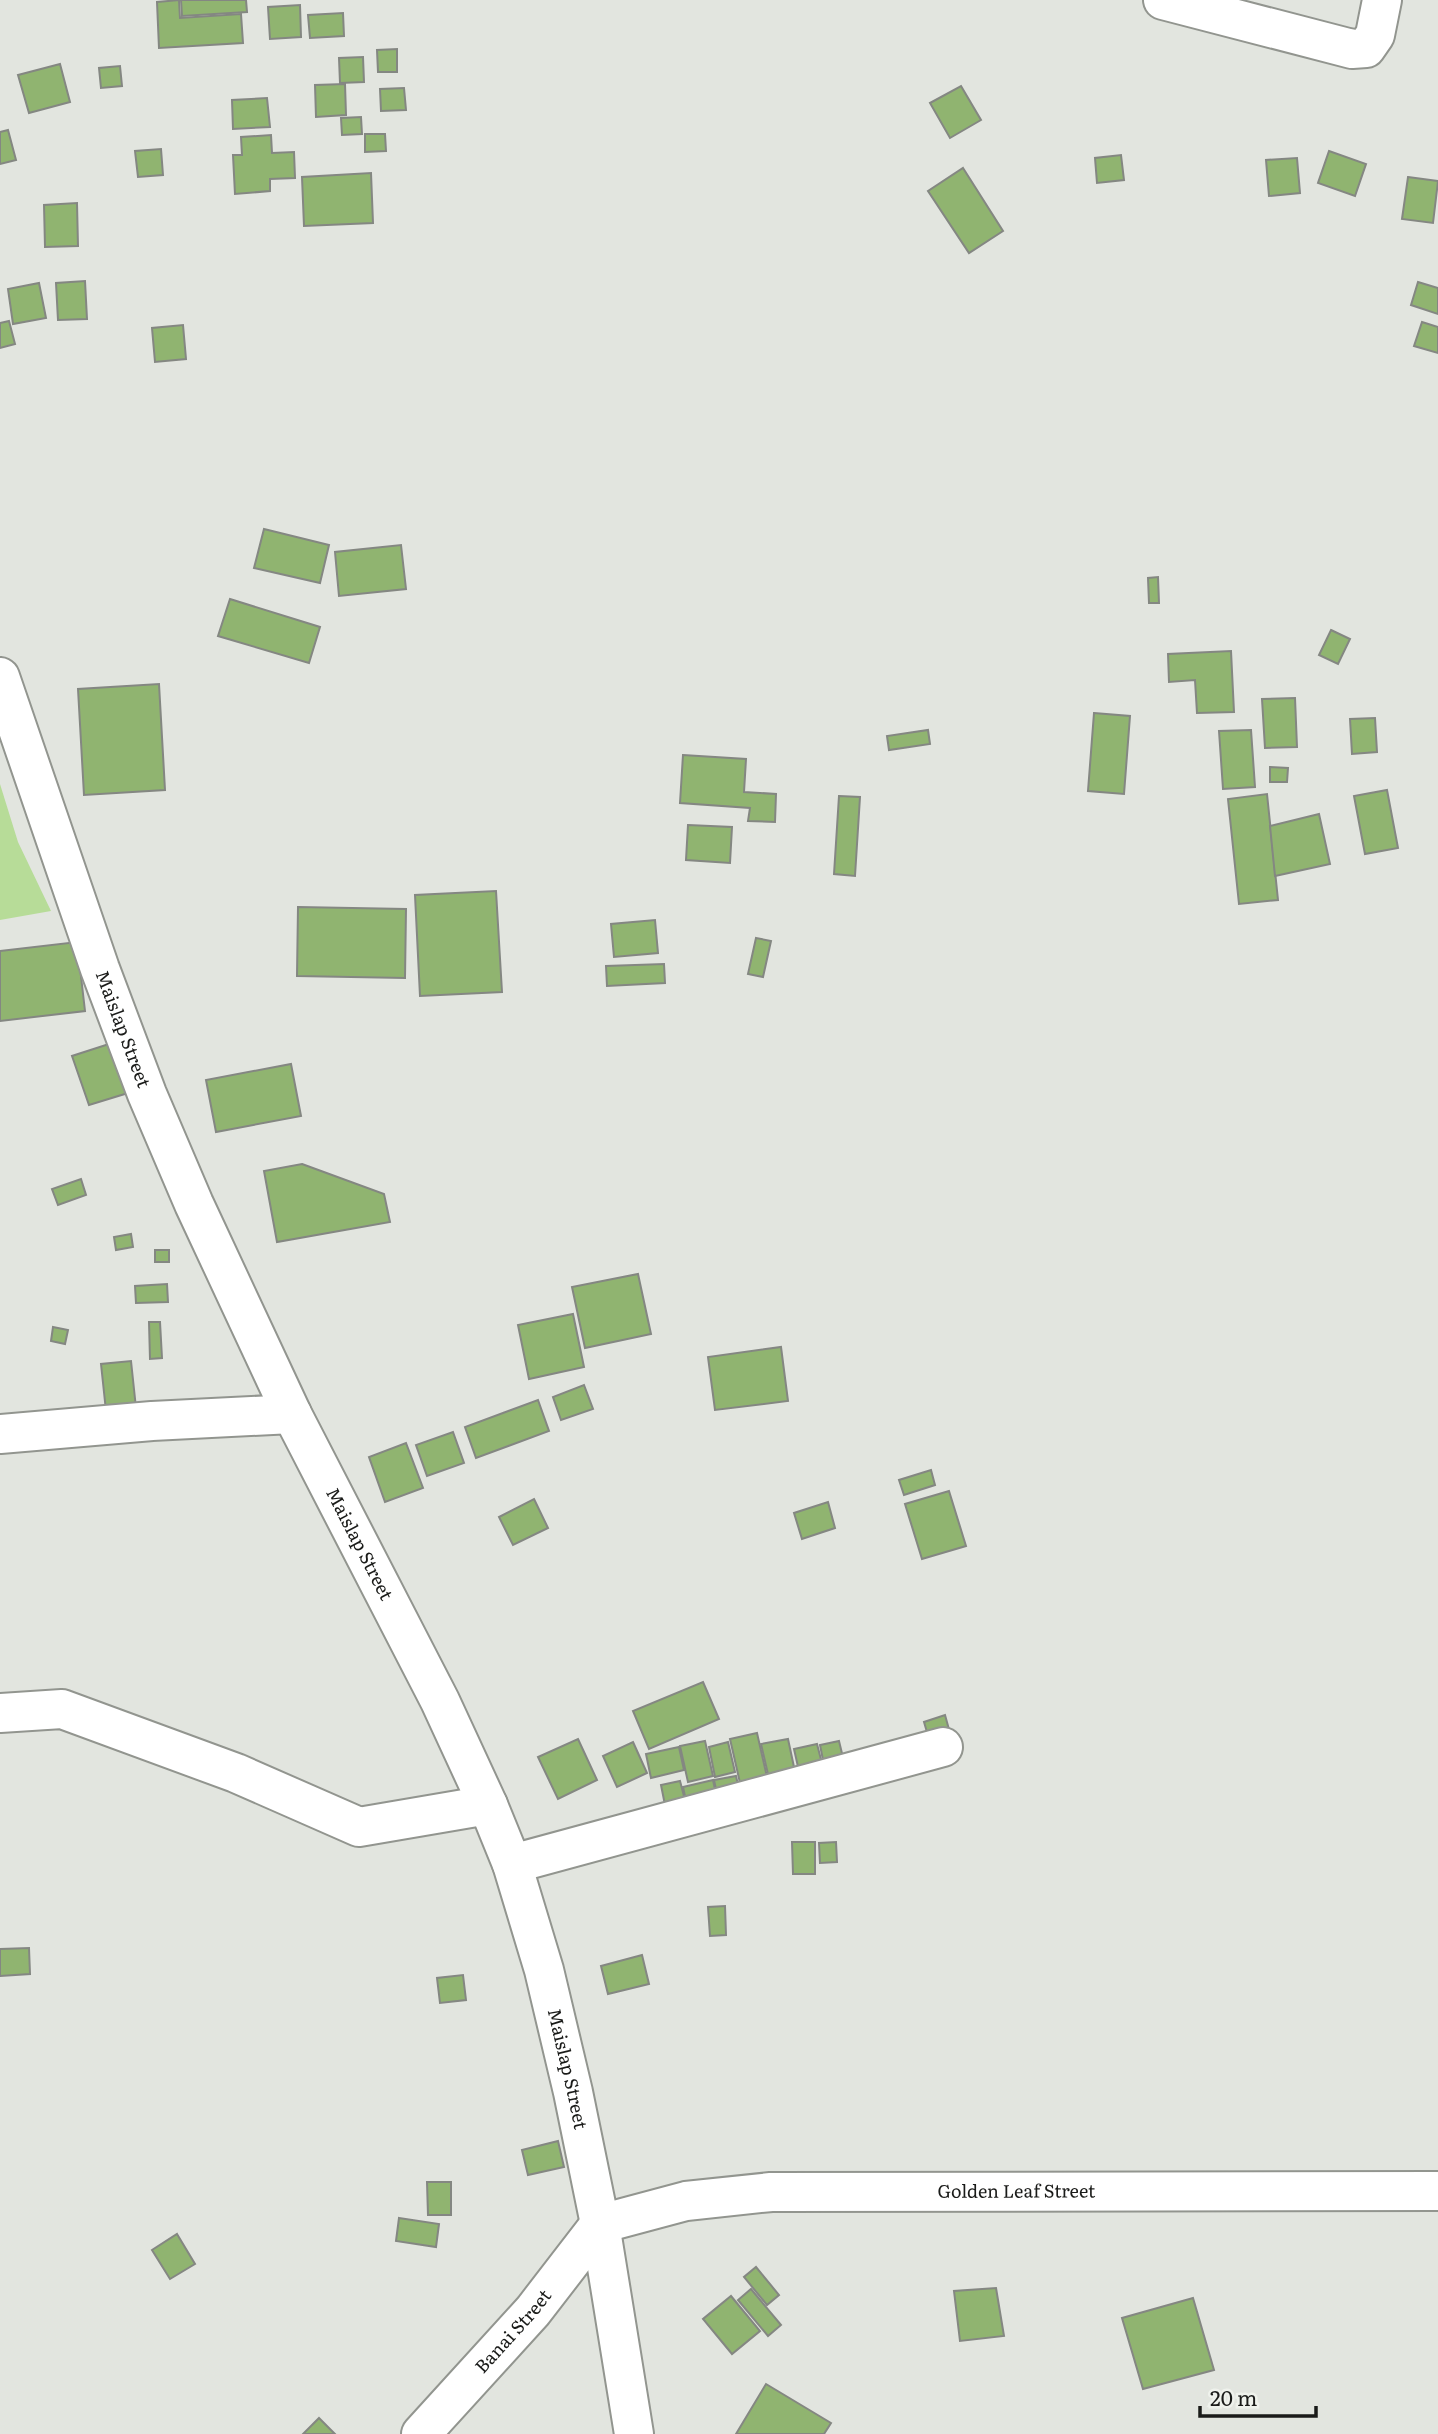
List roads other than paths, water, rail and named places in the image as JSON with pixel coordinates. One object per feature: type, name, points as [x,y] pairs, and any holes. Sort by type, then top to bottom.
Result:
[{"type":"main road","points":[[1163,0],[1221,7],[1352,49],[1366,48],[1374,35],[1382,0]]},
{"type":"main road","name":"Maislap Street","points":[[0,677],[100,969],[147,1094],[194,1204],[292,1414],[440,1701],[512,1864],[547,1984],[600,2224],[634,2434]]},
{"type":"main road","points":[[0,1434],[152,1420],[292,1414]]},
{"type":"main road","points":[[0,1713],[62,1709],[236,1773],[359,1827],[488,1805]]},
{"type":"main road","points":[[512,1864],[943,1747]]},
{"type":"main road","name":"Golden Leaf Street","points":[[600,2224],[686,2201],[771,2192],[1438,2191]]},
{"type":"main road","name":"Banai Street","points":[[421,2434],[533,2311],[600,2224]]}]
